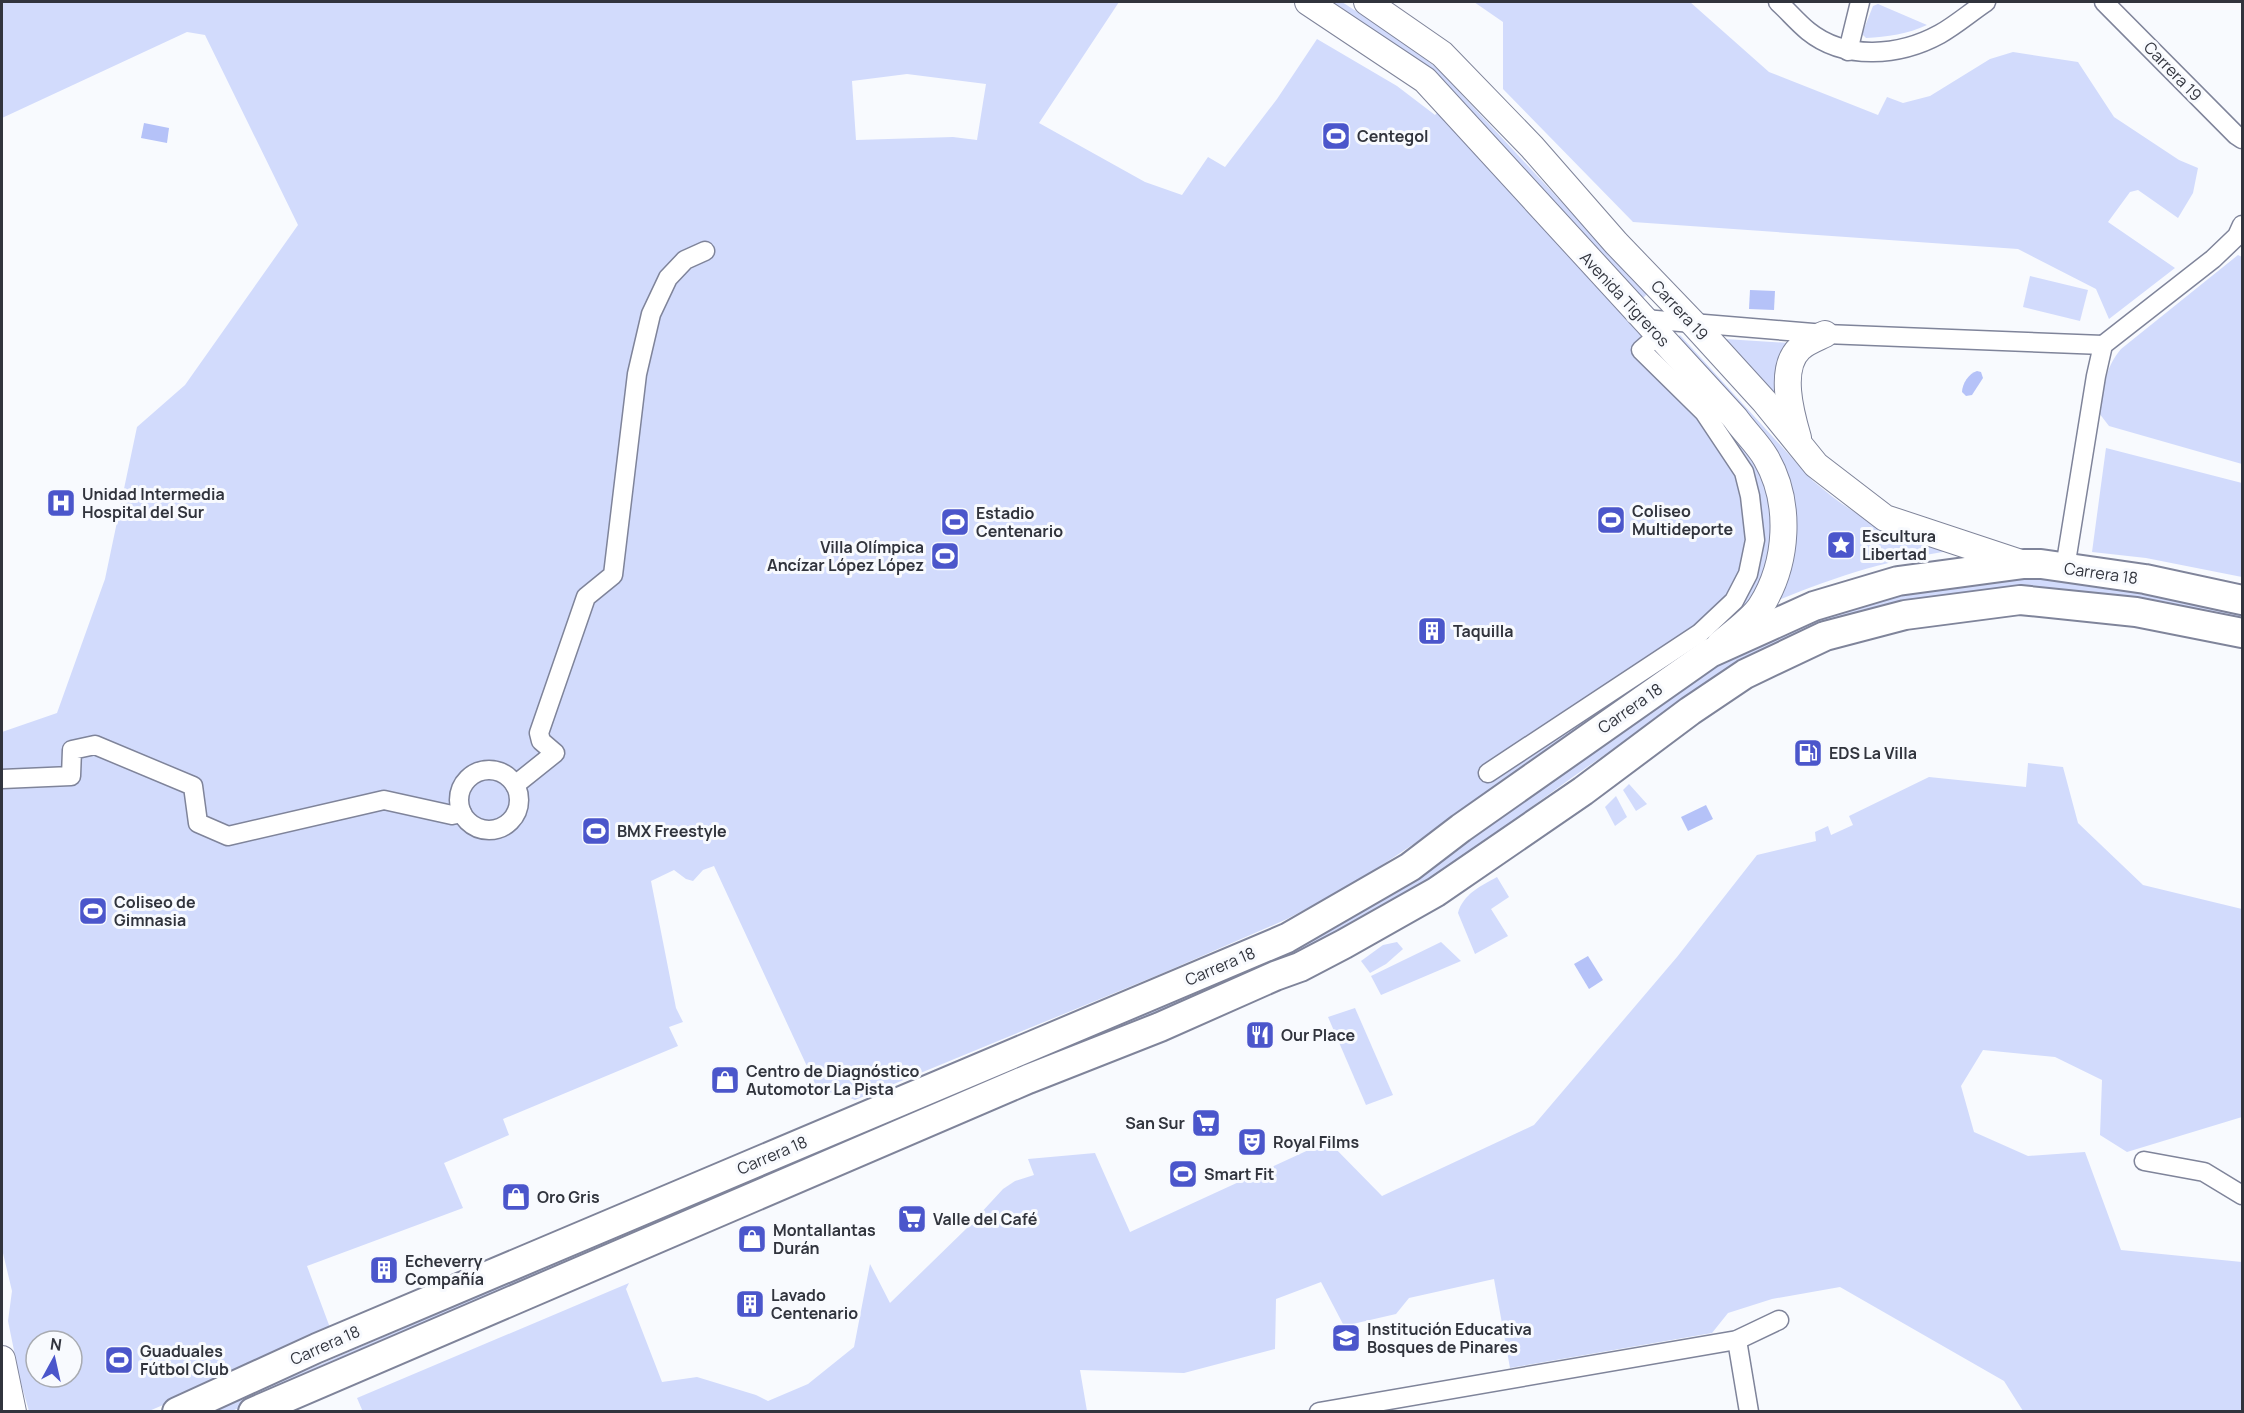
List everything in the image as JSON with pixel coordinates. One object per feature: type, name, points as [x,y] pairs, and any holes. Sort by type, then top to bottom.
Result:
[{"type":"main road","name":"Carrera 18","points":[[177,1412],[317,1348],[1287,938],[1410,867],[1461,828],[1710,653],[1814,606],[1898,581],[2024,564],[2145,579],[2242,600]]},
{"type":"main road","name":"Carrera 18","points":[[253,1412],[1028,1079],[1111,1047],[1300,967],[1436,892],[1583,791],[1690,711],[1745,674],[1825,636],[1905,615],[2020,600],[2136,612],[2242,633]]},
{"type":"street","name":"Avenida Tigreros","points":[[1308,2],[1425,80],[1735,418],[1766,457],[1777,484],[1783,518],[1784,542],[1778,570],[1760,608],[1710,653]]},
{"type":"street","name":"Carrera 19","points":[[1367,2],[1442,54],[1532,147],[1616,243],[1692,322],[1800,444],[1815,465],[1885,518],[2024,564]]},
{"type":"street","points":[[1778,2],[1808,31],[1827,43],[1848,51],[1876,52],[1920,43],[1941,33],[1986,2]]},
{"type":"street","points":[[1848,51],[1860,2]]},
{"type":"street","name":"Carrera 19","points":[[2104,2],[2242,139]]},
{"type":"street","points":[[2065,568],[2096,375],[2103,345],[2213,259],[2237,236],[2242,225]]},
{"type":"street","points":[[515,785],[555,753],[541,741],[539,733],[586,597],[613,575],[637,374],[651,314],[668,278],[686,260],[705,251]]},
{"type":"street","points":[[1488,773],[1700,633],[1734,601],[1748,574],[1755,540],[1750,496],[1744,472],[1704,412],[1641,350],[1651,327],[1692,322],[1825,334],[2103,345]]},
{"type":"street","points":[[1800,444],[1789,408],[1790,367],[1800,348],[1825,334]]},
{"type":"street","points":[[2,779],[71,777],[72,750],[94,745],[193,786],[198,823],[228,836],[384,801],[452,815],[462,813]]},
{"type":"street","points":[[493,770],[505,774],[515,785],[519,803],[517,812],[503,827],[494,830],[476,827],[469,823],[462,813],[459,796],[461,787],[471,775],[478,771],[493,770]]},
{"type":"street","points":[[2144,1161],[2205,1172],[2242,1195]]},
{"type":"street","points":[[1319,1412],[1424,1403],[1737,1340],[1779,1320]]},
{"type":"street","points":[[1737,1340],[1749,1412]]},
{"type":"street","points":[[2,1359],[13,1412]]},
{"type":"shaded area","name":"Villa Olímpica Ancízar López López","points":[[2,2],[1119,2],[1039,123],[1145,182],[1182,195],[1208,157],[1225,167],[1277,99],[1317,39],[1397,86],[1435,115],[1445,104],[1735,418],[1783,518],[1760,608],[1570,740],[1355,883],[1287,919],[1163,973],[855,1100],[818,1090],[714,866],[703,870],[693,881],[674,870],[651,881],[676,1008],[683,1022],[669,1027],[678,1046],[503,1119],[509,1135],[444,1163],[463,1208],[307,1266],[332,1333],[149,1411],[29,1411],[8,1321],[12,1291],[2,1249],[2,732],[57,713],[105,579],[137,427],[185,385],[298,225],[205,35],[187,32],[2,118]],"holes":[[[907,74],[986,84],[977,140],[953,137],[856,140],[852,81]]]},
{"type":"shaded area","points":[[1332,2],[1342,2],[1402,41],[1438,69],[1647,294],[1642,299],[1419,61]]},
{"type":"shaded area","points":[[1474,2],[1690,2],[1769,72],[1878,115],[1887,97],[1903,103],[1930,96],[1990,59],[2013,52],[2078,62],[2114,117],[2179,160],[2198,168],[2193,193],[2178,218],[2138,190],[2130,192],[2108,222],[2175,268],[2109,319],[2096,289],[2018,249],[1633,222],[1503,89],[1503,22]]},
{"type":"shaded area","points":[[1878,4],[1927,25],[1897,35],[1866,38],[1862,34],[1873,6]]},
{"type":"shaded area","points":[[144,123],[169,128],[167,143],[141,138]]},
{"type":"shaded area","points":[[2238,255],[2242,257],[2242,464],[2109,426],[2099,413],[2108,372],[2121,349]]},
{"type":"shaded area","points":[[2030,276],[2088,290],[2080,321],[2023,307]]},
{"type":"shaded area","points":[[1750,290],[1775,291],[1774,310],[1749,309]]},
{"type":"shaded area","points":[[1680,335],[1813,481],[1830,495],[1873,522],[1958,550],[1934,553],[1865,569],[1776,601],[1790,485],[1779,457],[1675,340]]},
{"type":"shaded area","points":[[1725,339],[1790,343],[1779,398],[1724,343]]},
{"type":"shaded area","points":[[1981,372],[1983,378],[1972,395],[1966,396],[1962,392],[1965,382],[1971,374]]},
{"type":"shaded area","points":[[2106,448],[2242,483],[2242,577],[2146,558],[2092,552]]},
{"type":"shaded area","points":[[2040,573],[2242,609],[2242,623],[1950,597],[1693,694],[1577,774],[1427,883],[1297,957],[600,1251],[232,1411],[210,1412],[1271,953],[1677,683],[1855,601]]},
{"type":"shaded area","points":[[2028,763],[2063,767],[2078,823],[2143,885],[2242,909],[2242,1117],[2127,1152],[2100,1135],[2102,1080],[2055,1057],[1983,1050],[1961,1086],[1974,1132],[2028,1156],[2085,1152],[2121,1250],[2242,1262],[2242,1411],[2023,1411],[2004,1381],[1840,1287],[1772,1299],[1728,1313],[1712,1333],[1510,1368],[1494,1279],[1409,1298],[1396,1314],[1344,1326],[1321,1282],[1276,1299],[1275,1349],[1184,1373],[1080,1370],[1087,1411],[363,1412],[357,1398],[629,1283],[626,1289],[662,1382],[697,1377],[756,1395],[768,1401],[808,1384],[854,1347],[870,1264],[890,1303],[967,1228],[1003,1189],[1015,1181],[1034,1175],[1028,1159],[1095,1153],[1130,1232],[1328,1141],[1382,1196],[1534,1125],[1677,957],[1757,855],[1816,841],[1815,832],[1828,826],[1831,835],[1853,825],[1849,816],[1929,777],[2026,787]]},
{"type":"shaded area","points":[[1629,784],[1647,804],[1636,811],[1623,790]]},
{"type":"shaded area","points":[[1616,796],[1627,817],[1615,826],[1605,807]]},
{"type":"shaded area","points":[[1706,805],[1713,819],[1688,831],[1681,817]]},
{"type":"shaded area","points":[[1497,877],[1509,897],[1491,909],[1508,936],[1475,954],[1458,913],[1460,906],[1479,887]]},
{"type":"shaded area","points":[[1397,942],[1403,949],[1386,964],[1370,973],[1361,961],[1383,945]]},
{"type":"shaded area","points":[[1441,942],[1461,961],[1381,995],[1371,976]]},
{"type":"shaded area","points":[[1588,956],[1603,980],[1589,989],[1574,964]]},
{"type":"shaded area","points":[[1355,1008],[1393,1095],[1366,1105],[1328,1017]]},
{"type":"place","name":"Centegol","points":[[1336,136]]},
{"type":"place","name":"Unidad Intermedia Hospital del Sur","points":[[61,503]]},
{"type":"place","name":"Coliseo Multideporte","points":[[1611,520]]},
{"type":"place","name":"Estadio Centenario","points":[[955,522]]},
{"type":"place","name":"Escultura Libertad","points":[[1841,545]]},
{"type":"place","name":"Villa Olímpica Ancízar López López","points":[[945,556]]},
{"type":"place","name":"Taquilla","points":[[1432,631]]},
{"type":"place","name":"EDS La Villa","points":[[1808,753]]},
{"type":"place","name":"BMX Freestyle","points":[[596,831]]},
{"type":"place","name":"Coliseo de Gimnasia","points":[[93,911]]},
{"type":"place","name":"Our Place","points":[[1260,1035]]},
{"type":"place","name":"Centro de Diagnóstico Automotor La Pista","points":[[725,1080]]},
{"type":"place","name":"San Sur","points":[[1206,1123]]},
{"type":"place","name":"Royal Films","points":[[1252,1142]]},
{"type":"place","name":"Smart Fit","points":[[1183,1174]]},
{"type":"place","name":"Oro Gris","points":[[516,1197]]},
{"type":"place","name":"Valle del Café","points":[[912,1219]]},
{"type":"place","name":"Montallantas Durán","points":[[752,1239]]},
{"type":"place","name":"Echeverry Compañía","points":[[384,1270]]},
{"type":"place","name":"Lavado Centenario","points":[[750,1304]]},
{"type":"place","name":"Institución Educativa Bosques de Pinares","points":[[1346,1338]]},
{"type":"place","name":"Guaduales Fútbol Club","points":[[119,1360]]}]
